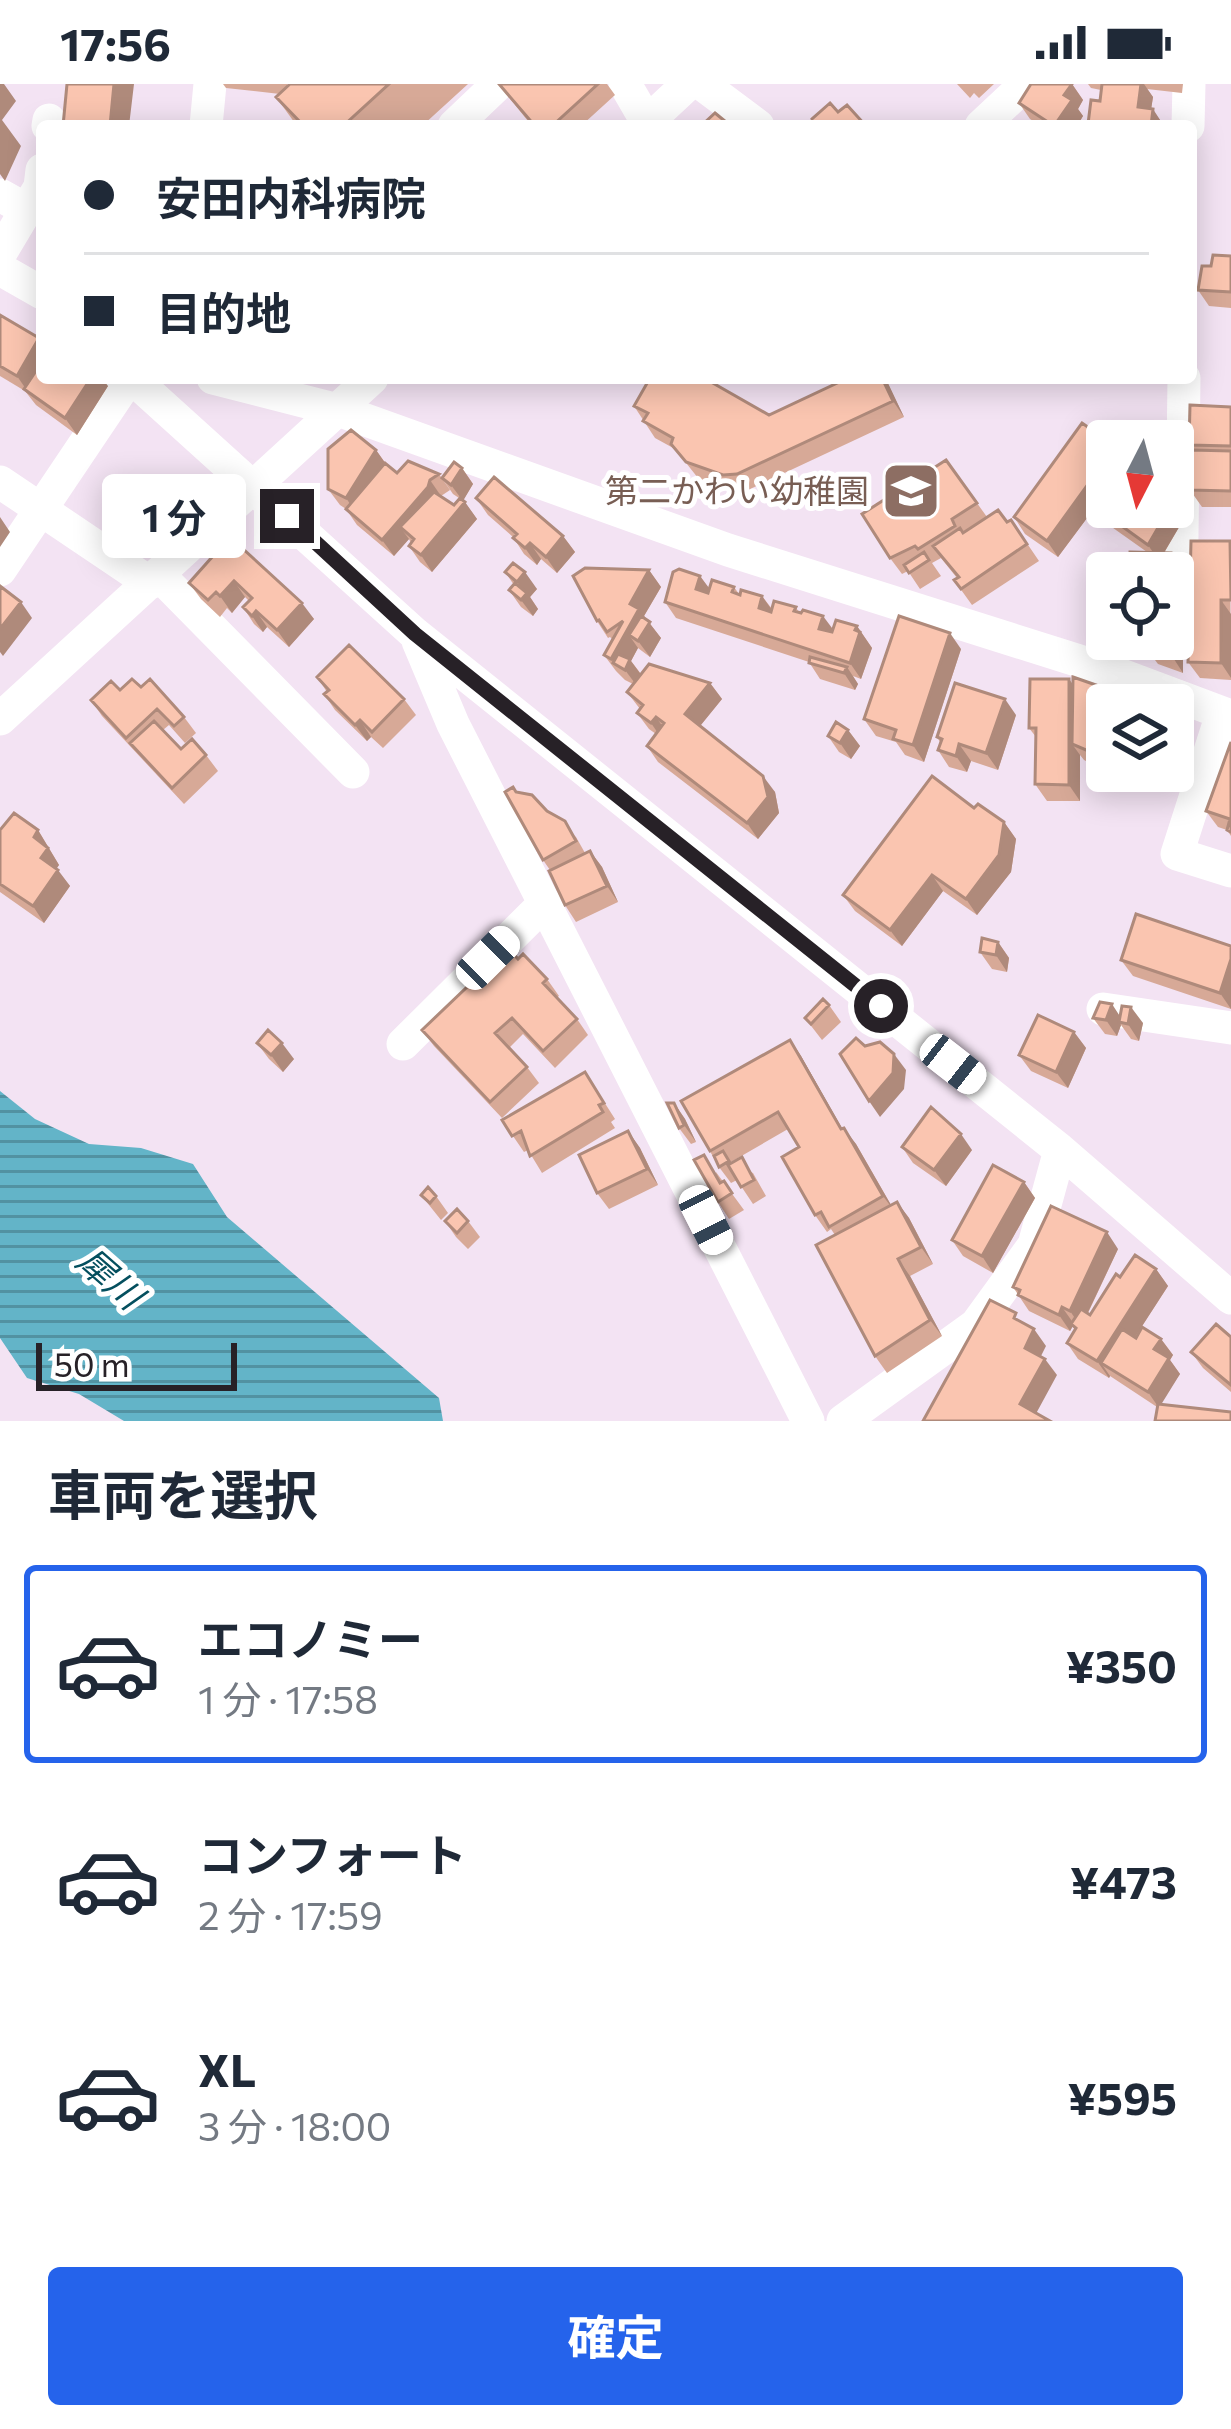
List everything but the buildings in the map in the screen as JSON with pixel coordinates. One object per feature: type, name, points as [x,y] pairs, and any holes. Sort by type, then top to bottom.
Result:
[{"type":"street","points":[[207,120],[210,84]]},
{"type":"street","points":[[460,120],[498,84]]},
{"type":"street","points":[[625,84],[643,120]]},
{"type":"street","points":[[649,120],[688,84]]},
{"type":"street","points":[[702,84],[750,120]]},
{"type":"street","points":[[988,120],[1027,84]]},
{"type":"street","points":[[1188,120],[1189,84]]},
{"type":"street","points":[[0,254],[13,202]]},
{"type":"street","points":[[0,269],[36,290]]},
{"type":"street","points":[[0,570],[126,384]]},
{"type":"street","points":[[137,384],[415,634],[1060,1150],[1231,1298]]},
{"type":"street","points":[[236,384],[338,410],[728,550],[1144,684]]},
{"type":"street","points":[[0,719],[366,384]]},
{"type":"street","points":[[1180,684],[1184,384]]},
{"type":"street","points":[[0,482],[154,579],[353,772]]},
{"type":"street","points":[[415,634],[453,724],[808,1421]]},
{"type":"street","points":[[1194,703],[1226,715],[1177,854],[1231,872]]},
{"type":"street","points":[[403,1044],[544,903]]},
{"type":"street","points":[[1103,1009],[1231,1028]]},
{"type":"street","points":[[843,1421],[976,1325],[1034,1245],[1060,1150]]},
{"type":"water","name":"犀川","points":[[0,1091],[35,1119],[89,1144],[141,1148],[193,1164],[227,1217],[439,1398],[443,1421],[124,1421],[79,1394],[27,1378],[0,1338]]},
{"type":"place","name":"第二かわい幼稚園","points":[[911,491]]},
{"type":"route","points":[[287,516],[415,634],[881,1006]]}]
